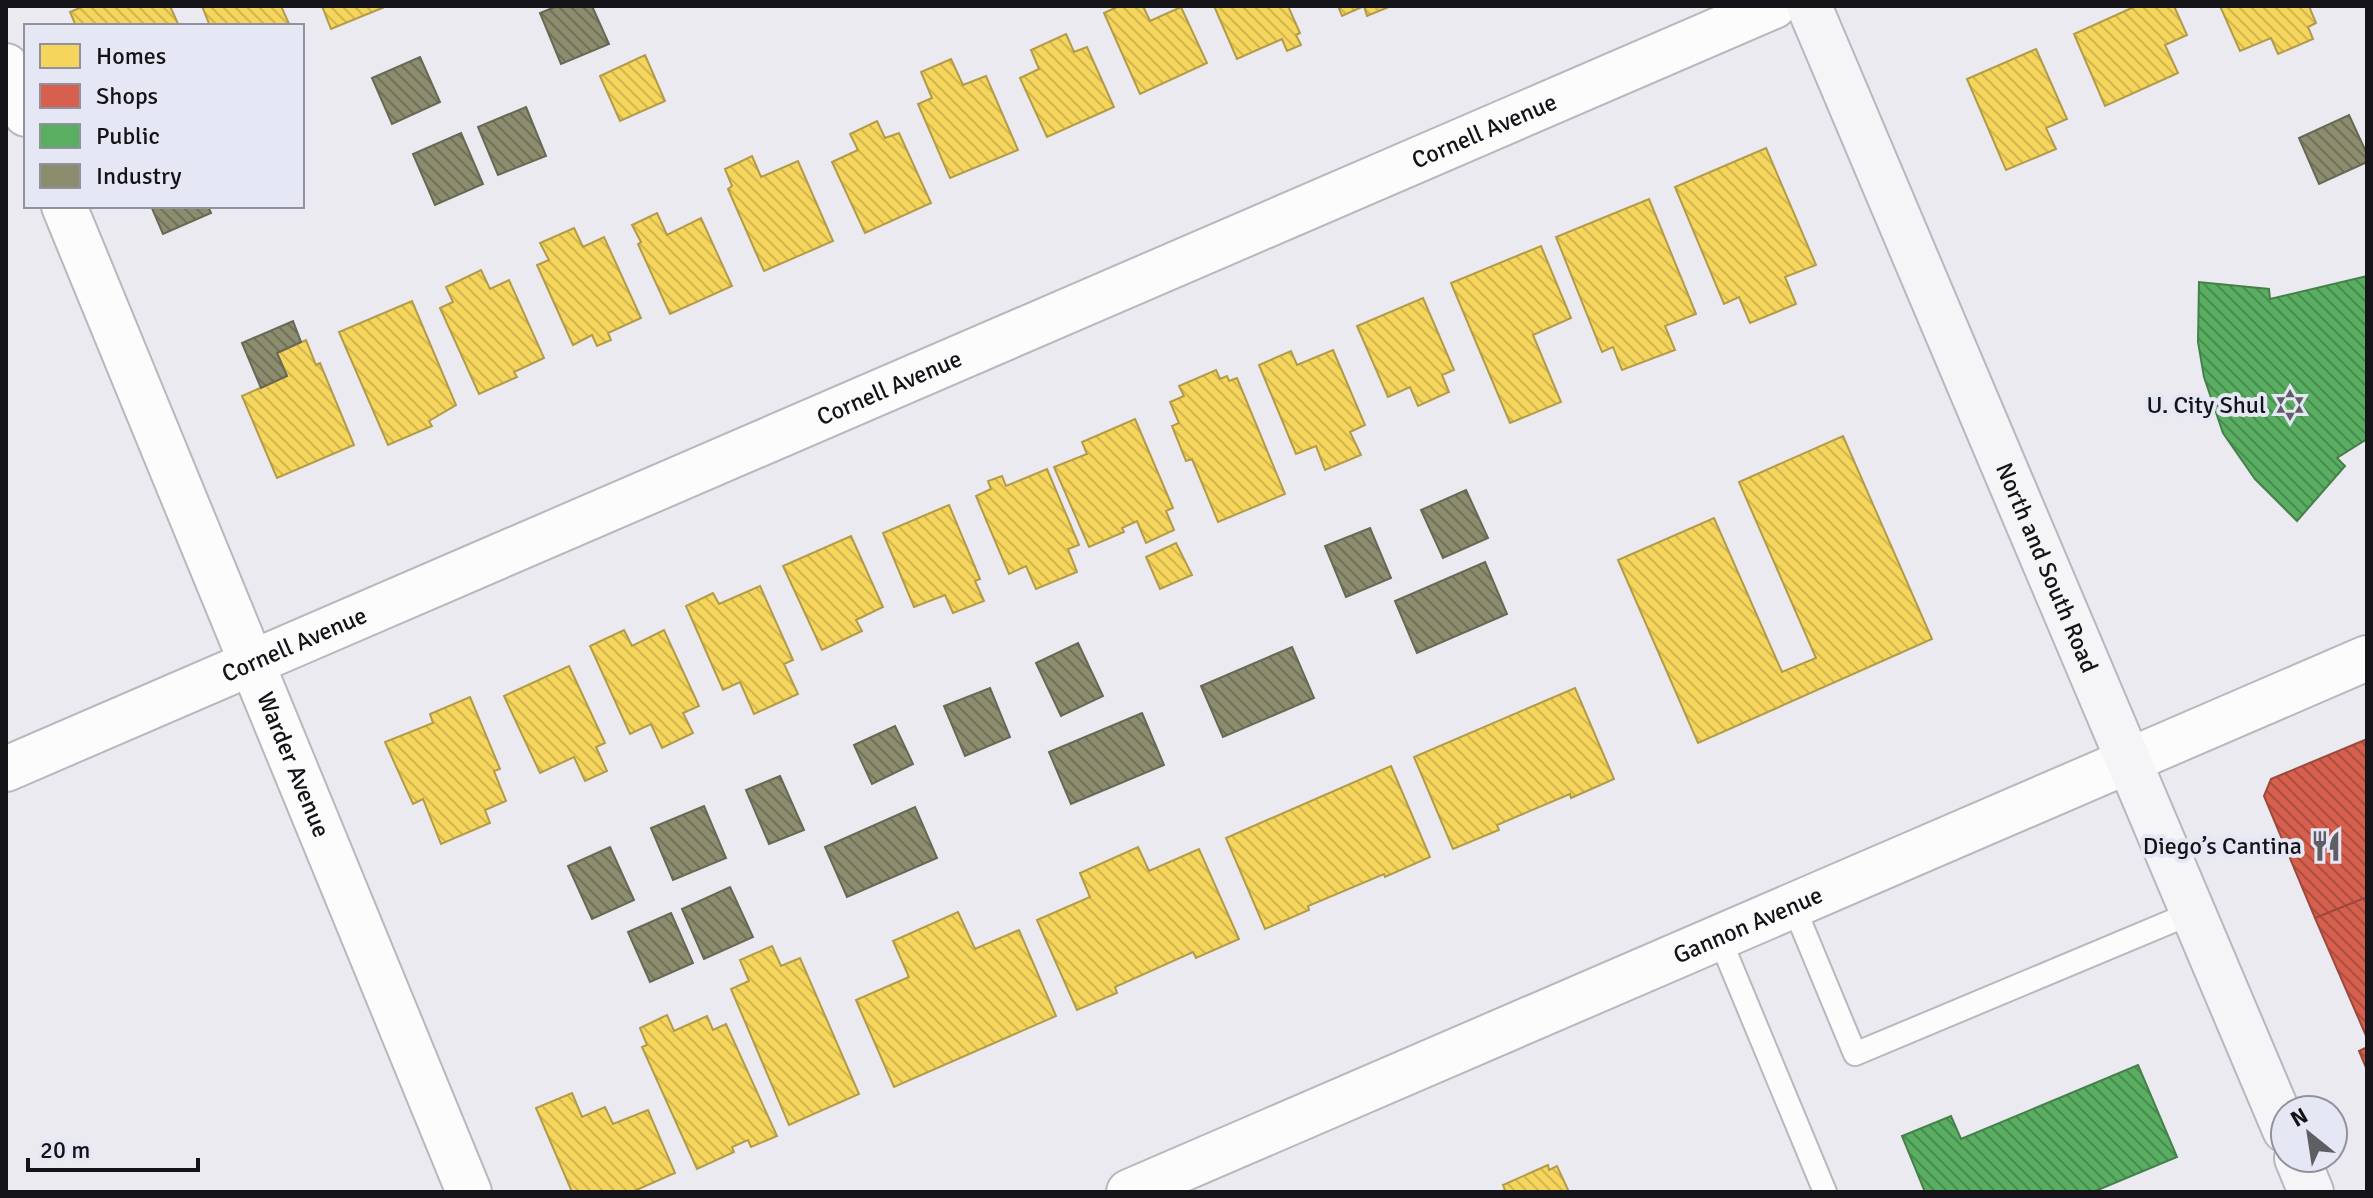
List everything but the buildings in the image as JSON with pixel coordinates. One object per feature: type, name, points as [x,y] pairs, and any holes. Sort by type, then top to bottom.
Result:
[{"type":"street","name":"Cornell Avenue","points":[[6,769],[1774,6]]},
{"type":"street","name":"North and South Road","points":[[1809,6],[2270,1094]]},
{"type":"street","points":[[6,66],[24,109]]},
{"type":"street","name":"Warder Avenue","points":[[65,208],[469,1192]]},
{"type":"street","name":"Gannon Avenue","points":[[1129,1192],[2367,658]]},
{"type":"lane","points":[[1793,905],[1855,1054],[2194,912]]},
{"type":"lane","points":[[1719,937],[1825,1192]]},
{"type":"place","name":"U. City Shul","points":[[2290,405]]},
{"type":"place","name":"Diego’s Cantina","points":[[2326,846]]}]
